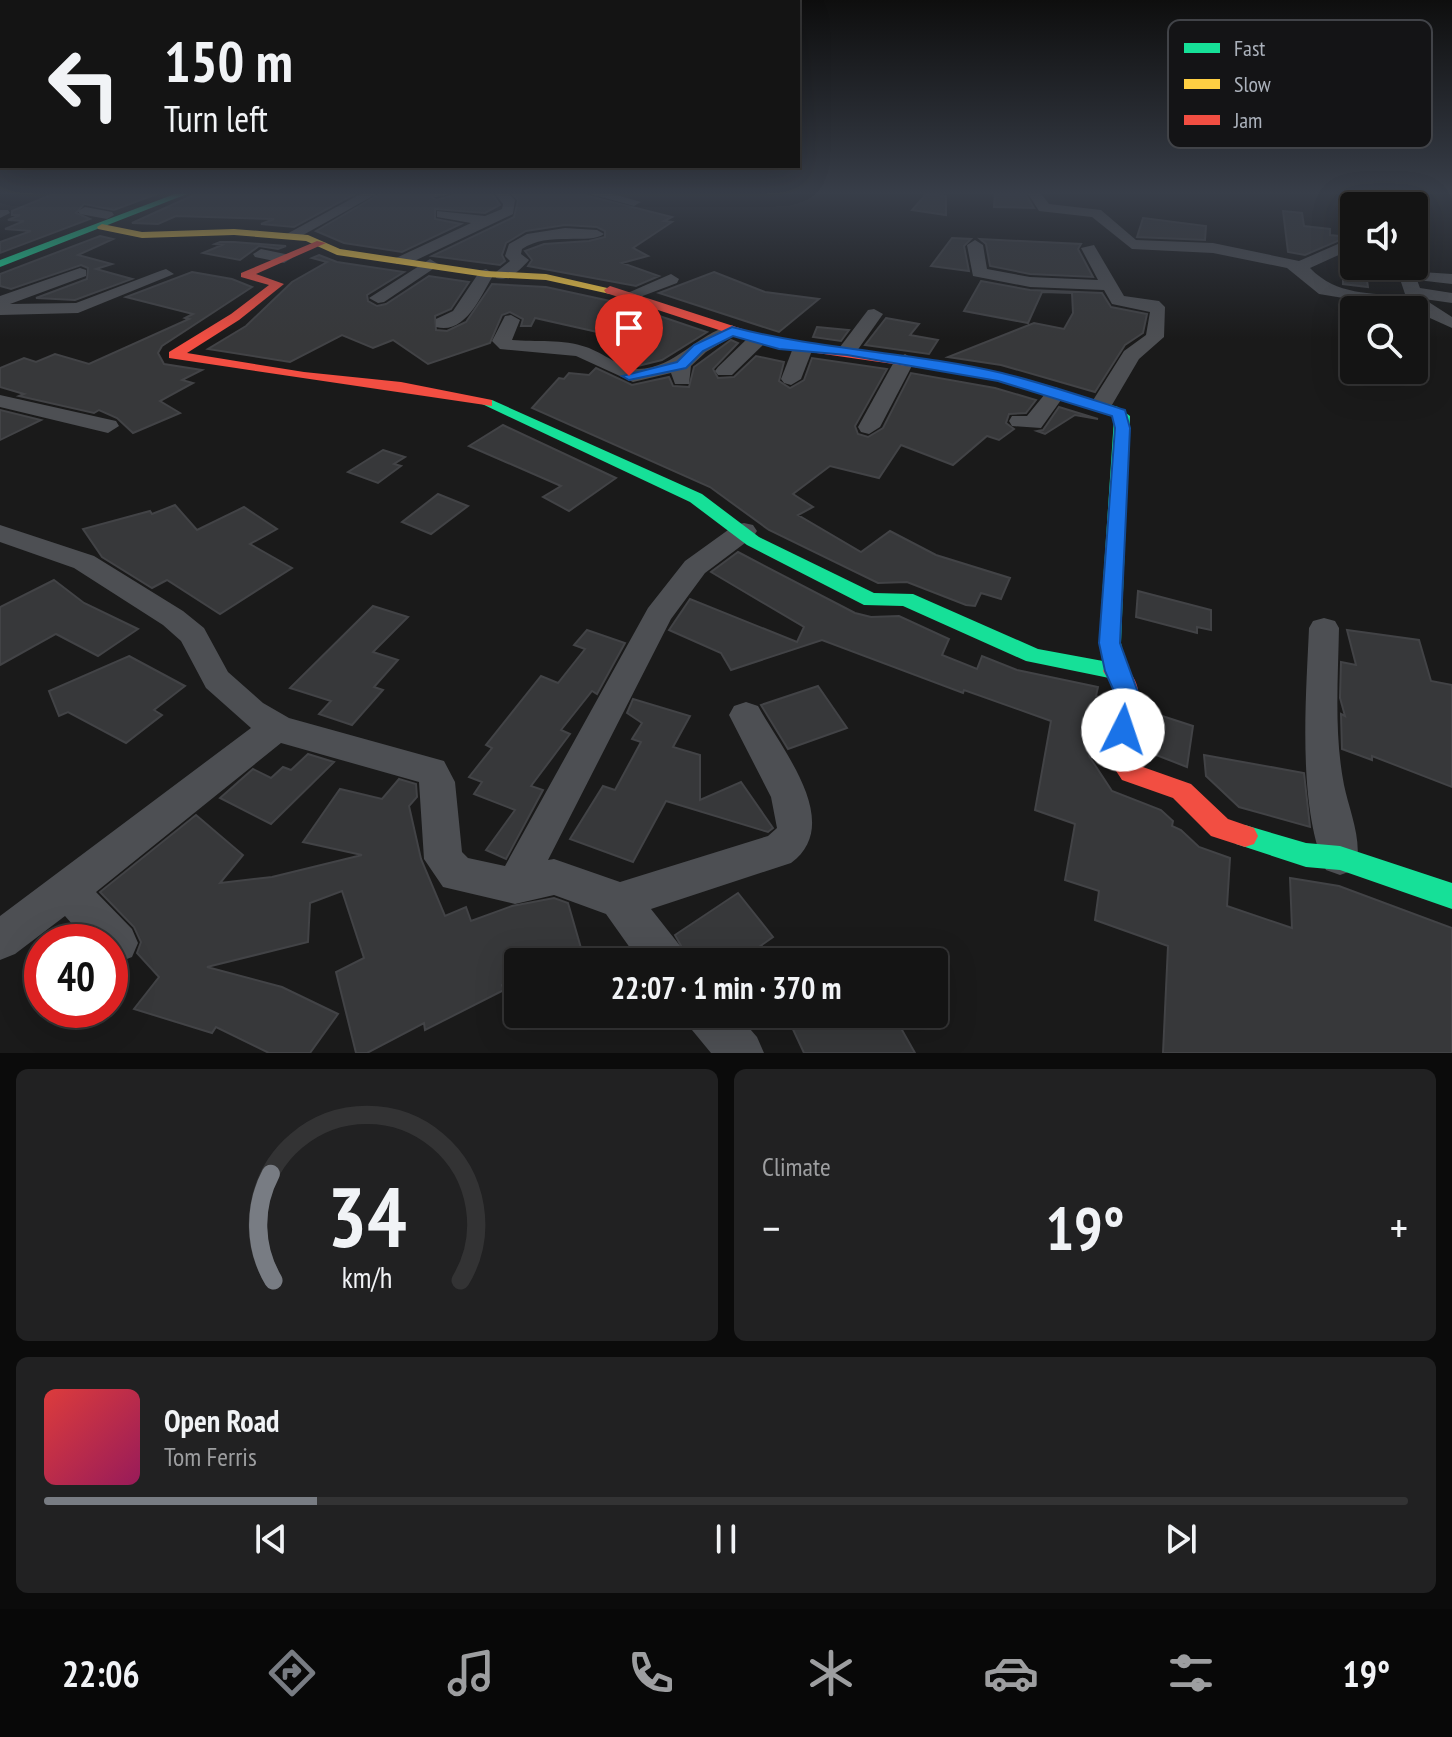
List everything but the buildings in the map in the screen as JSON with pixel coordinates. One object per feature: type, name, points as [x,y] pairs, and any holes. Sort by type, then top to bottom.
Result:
[{"type":"street","points":[[0,255],[44,241]]},
{"type":"street","points":[[0,264],[58,241]]},
{"type":"street","points":[[318,241],[337,252],[494,275],[546,277],[632,295],[758,339],[1000,377],[1101,405],[1119,413],[1123,428],[1107,671]]},
{"type":"street","points":[[402,261],[445,241]]},
{"type":"street","points":[[442,323],[460,315],[494,275],[521,260],[513,256],[514,247],[522,241]]},
{"type":"street","points":[[1129,241],[1132,244],[1213,248],[1300,267],[1340,248]]},
{"type":"street","points":[[321,243],[245,276],[276,282],[277,286],[174,355],[304,376],[401,386],[486,402],[696,498],[744,531],[753,541],[871,600],[906,599],[1034,656],[1122,677],[1129,706],[1117,754],[1124,767],[1182,791],[1220,828],[1306,855],[1340,858],[1452,896]]},
{"type":"street","points":[[975,245],[979,273],[1030,282],[1108,285]]},
{"type":"street","points":[[1089,248],[1119,301],[1153,305],[1159,311],[1155,337],[1131,355],[1101,405]]},
{"type":"street","points":[[261,254],[284,258]]},
{"type":"street","points":[[378,298],[430,264]]},
{"type":"street","points":[[1300,267],[1313,283],[1326,290],[1393,296]]},
{"type":"street","points":[[0,302],[80,273]]},
{"type":"street","points":[[0,310],[83,307],[166,274]]},
{"type":"street","points":[[1414,296],[1408,279],[1412,274],[1452,279]]},
{"type":"street","points":[[632,295],[671,279]]},
{"type":"street","points":[[1428,298],[1452,298]]},
{"type":"street","points":[[1428,310],[1437,318],[1452,323]]},
{"type":"street","points":[[847,351],[874,314]]},
{"type":"street","points":[[511,320],[501,341],[504,344],[580,351],[633,376],[682,373],[699,348],[732,331]]},
{"type":"street","points":[[725,371],[758,339]]},
{"type":"street","points":[[791,379],[803,348]]},
{"type":"street","points":[[869,427],[905,360]]},
{"type":"street","points":[[0,395],[21,386]]},
{"type":"street","points":[[1020,421],[1033,423],[1056,393]]},
{"type":"street","points":[[0,401],[108,426]]},
{"type":"street","points":[[515,886],[658,615],[695,567],[744,531]]},
{"type":"street","points":[[0,533],[84,562],[173,618],[193,635],[217,680],[251,712],[277,727],[310,740],[432,771],[437,782],[443,859],[449,867],[469,878],[515,886],[554,877],[620,901],[655,948]]},
{"type":"street","points":[[1324,628],[1321,729],[1325,780],[1340,858]]},
{"type":"street","points":[[620,901],[777,851],[791,839],[796,830],[793,807],[746,715]]},
{"type":"street","points":[[0,940],[68,891],[277,727]]},
{"type":"street","points":[[68,891],[99,924]]},
{"type":"street","points":[[720,1028],[741,1053]]},
{"type":"traffic: fast","points":[[0,264],[59,241]]},
{"type":"traffic: fast","points":[[942,367],[1000,377],[1113,410],[1122,416],[1110,643],[1116,671]]},
{"type":"traffic: fast","points":[[487,403],[696,498],[753,541],[871,600],[906,599],[1034,656],[1114,671]]},
{"type":"traffic: fast","points":[[1245,836],[1306,855],[1340,858],[1452,896]]},
{"type":"traffic: slow","points":[[315,241],[337,252],[486,274],[546,277],[610,290]]},
{"type":"traffic: jam","points":[[321,243],[245,275],[278,284],[235,317],[174,355],[304,376],[401,386],[487,403]]},
{"type":"traffic: jam","points":[[610,290],[768,342],[942,367]]},
{"type":"traffic: jam","points":[[1114,671],[1122,679],[1128,698],[1126,721],[1117,754],[1131,773],[1182,791],[1220,828],[1245,836]]},
{"type":"route","points":[[629,376],[681,365],[699,348],[732,331],[779,345],[847,351],[1000,377],[1101,405],[1119,413],[1123,428],[1110,643],[1116,671],[1122,677],[1128,698],[1123,730]]}]
